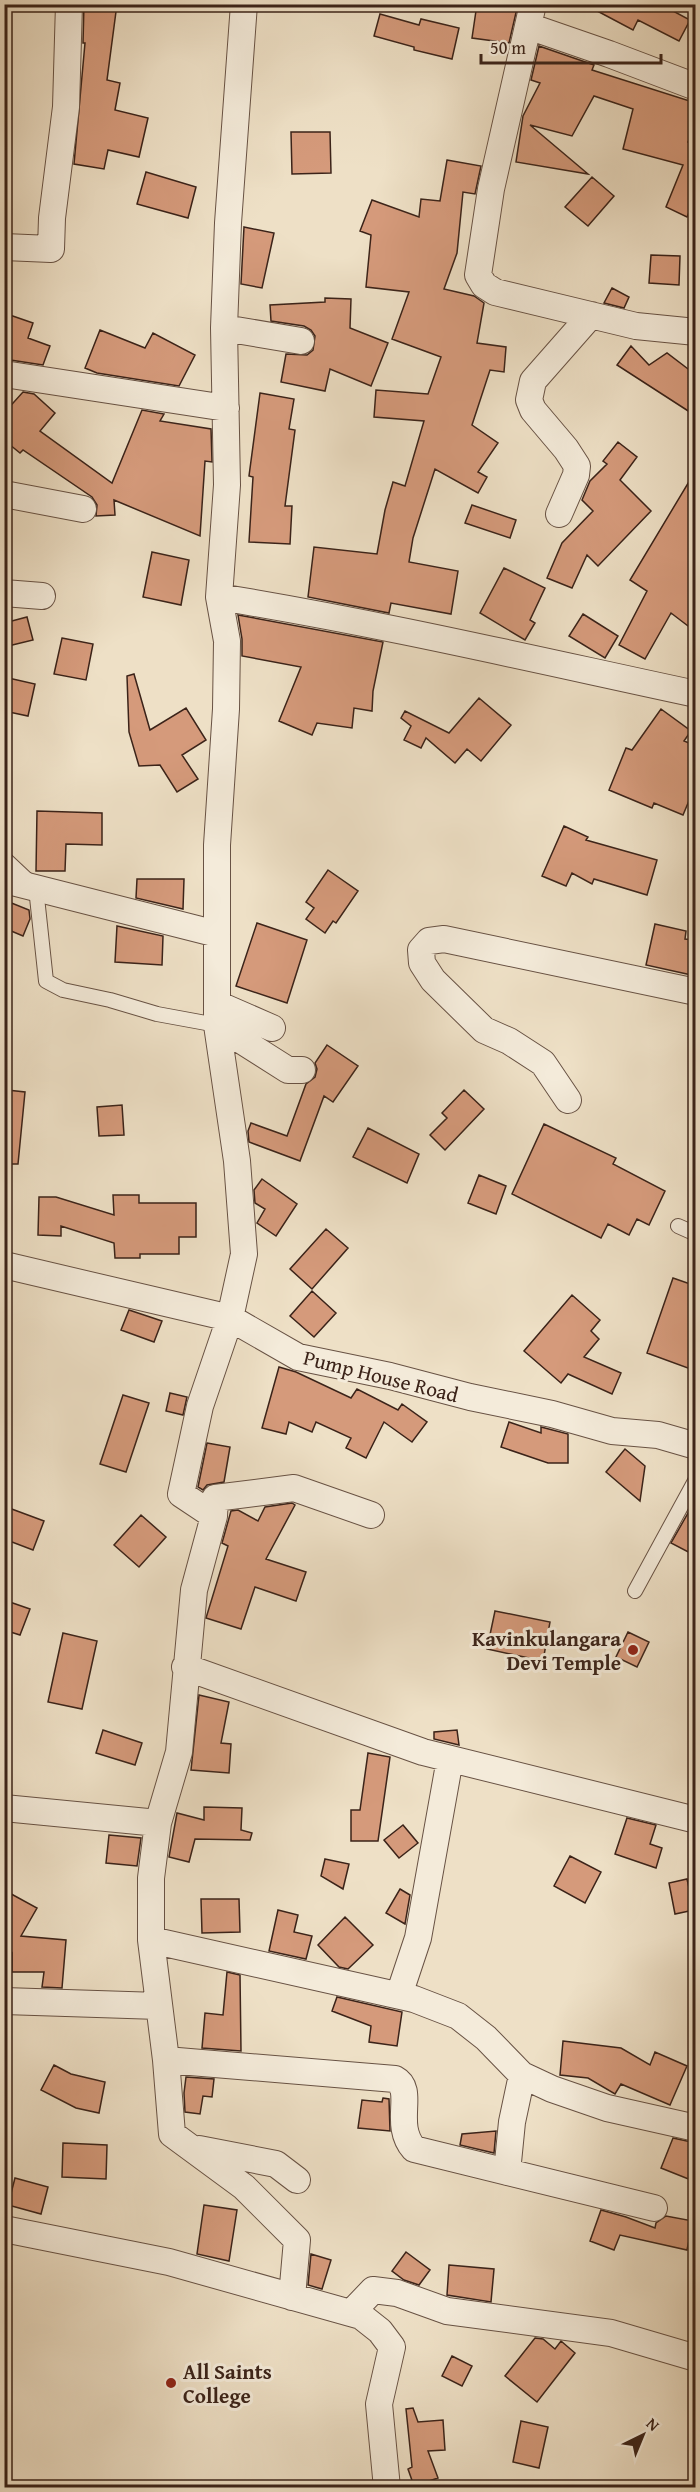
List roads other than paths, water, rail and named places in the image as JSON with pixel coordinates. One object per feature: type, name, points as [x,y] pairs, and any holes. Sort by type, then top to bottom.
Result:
[{"type":"street","points":[[4,247],[51,249],[53,206],[66,107],[69,4]]},
{"type":"street","points":[[214,1516],[181,1494],[200,1406],[230,1318],[244,1254],[237,1161],[217,1015],[217,934],[218,845],[226,709],[227,641],[219,597],[227,485],[224,328],[228,224],[244,4]]},
{"type":"street","points":[[696,87],[530,15],[491,189],[478,275],[484,285],[495,292],[636,326],[696,332]]},
{"type":"street","points":[[559,514],[576,475],[577,466],[566,449],[533,410],[529,400],[533,381],[591,315]]},
{"type":"street","points":[[224,328],[301,341]]},
{"type":"street","points":[[4,374],[226,408]]},
{"type":"street","points":[[4,494],[83,509]]},
{"type":"street","points":[[4,593],[42,596]]},
{"type":"street","points":[[219,597],[405,631],[696,694]]},
{"type":"street","points":[[4,880],[217,934]]},
{"type":"street","points":[[568,1100],[543,1064],[509,1041],[484,1030],[433,980],[422,963],[421,950],[429,941],[444,939],[696,992]]},
{"type":"street","points":[[217,1015],[272,1028]]},
{"type":"street","points":[[217,1015],[288,1070],[302,1070]]},
{"type":"street","name":"Pump House Road","points":[[4,1265],[230,1318],[298,1357],[552,1414],[612,1431],[658,1435],[696,1446]]},
{"type":"street","points":[[292,2297],[297,2240],[244,2187],[172,2134],[166,2060],[151,1940],[152,1878],[158,1823],[179,1752],[185,1667],[194,1590],[214,1516],[215,1498],[294,1488],[371,1515]]},
{"type":"street","points":[[185,1667],[423,1752],[696,1820]]},
{"type":"street","points":[[399,1995],[418,1938],[450,1759]]},
{"type":"street","points":[[4,1808],[158,1823]]},
{"type":"street","points":[[151,1940],[414,1998],[458,2016],[486,2038],[522,2074],[552,2090],[607,2108],[696,2128]]},
{"type":"street","points":[[4,2001],[159,2006]]},
{"type":"street","points":[[166,2060],[395,2079],[402,2083],[405,2089],[403,2129],[407,2141],[414,2149],[654,2208]]},
{"type":"street","points":[[507,2172],[512,2122],[522,2074]]},
{"type":"street","points":[[190,2147],[276,2164],[297,2180]]},
{"type":"street","points":[[4,2229],[169,2262],[361,2316],[380,2331],[392,2347],[379,2404],[387,2487]]},
{"type":"street","points":[[351,2313],[373,2290],[397,2293],[447,2311],[611,2333],[696,2358]]},
{"type":"lane","points":[[4,858],[36,888],[46,981],[63,990],[110,1000],[157,1014],[217,1015]]},
{"type":"lane","points":[[678,1226],[696,1233]]},
{"type":"lane","points":[[635,1591],[696,1479]]},
{"type":"place","name":"Kavinkulangara Devi Temple","points":[[633,1650]]},
{"type":"place","name":"All Saints College","points":[[171,2383]]}]
